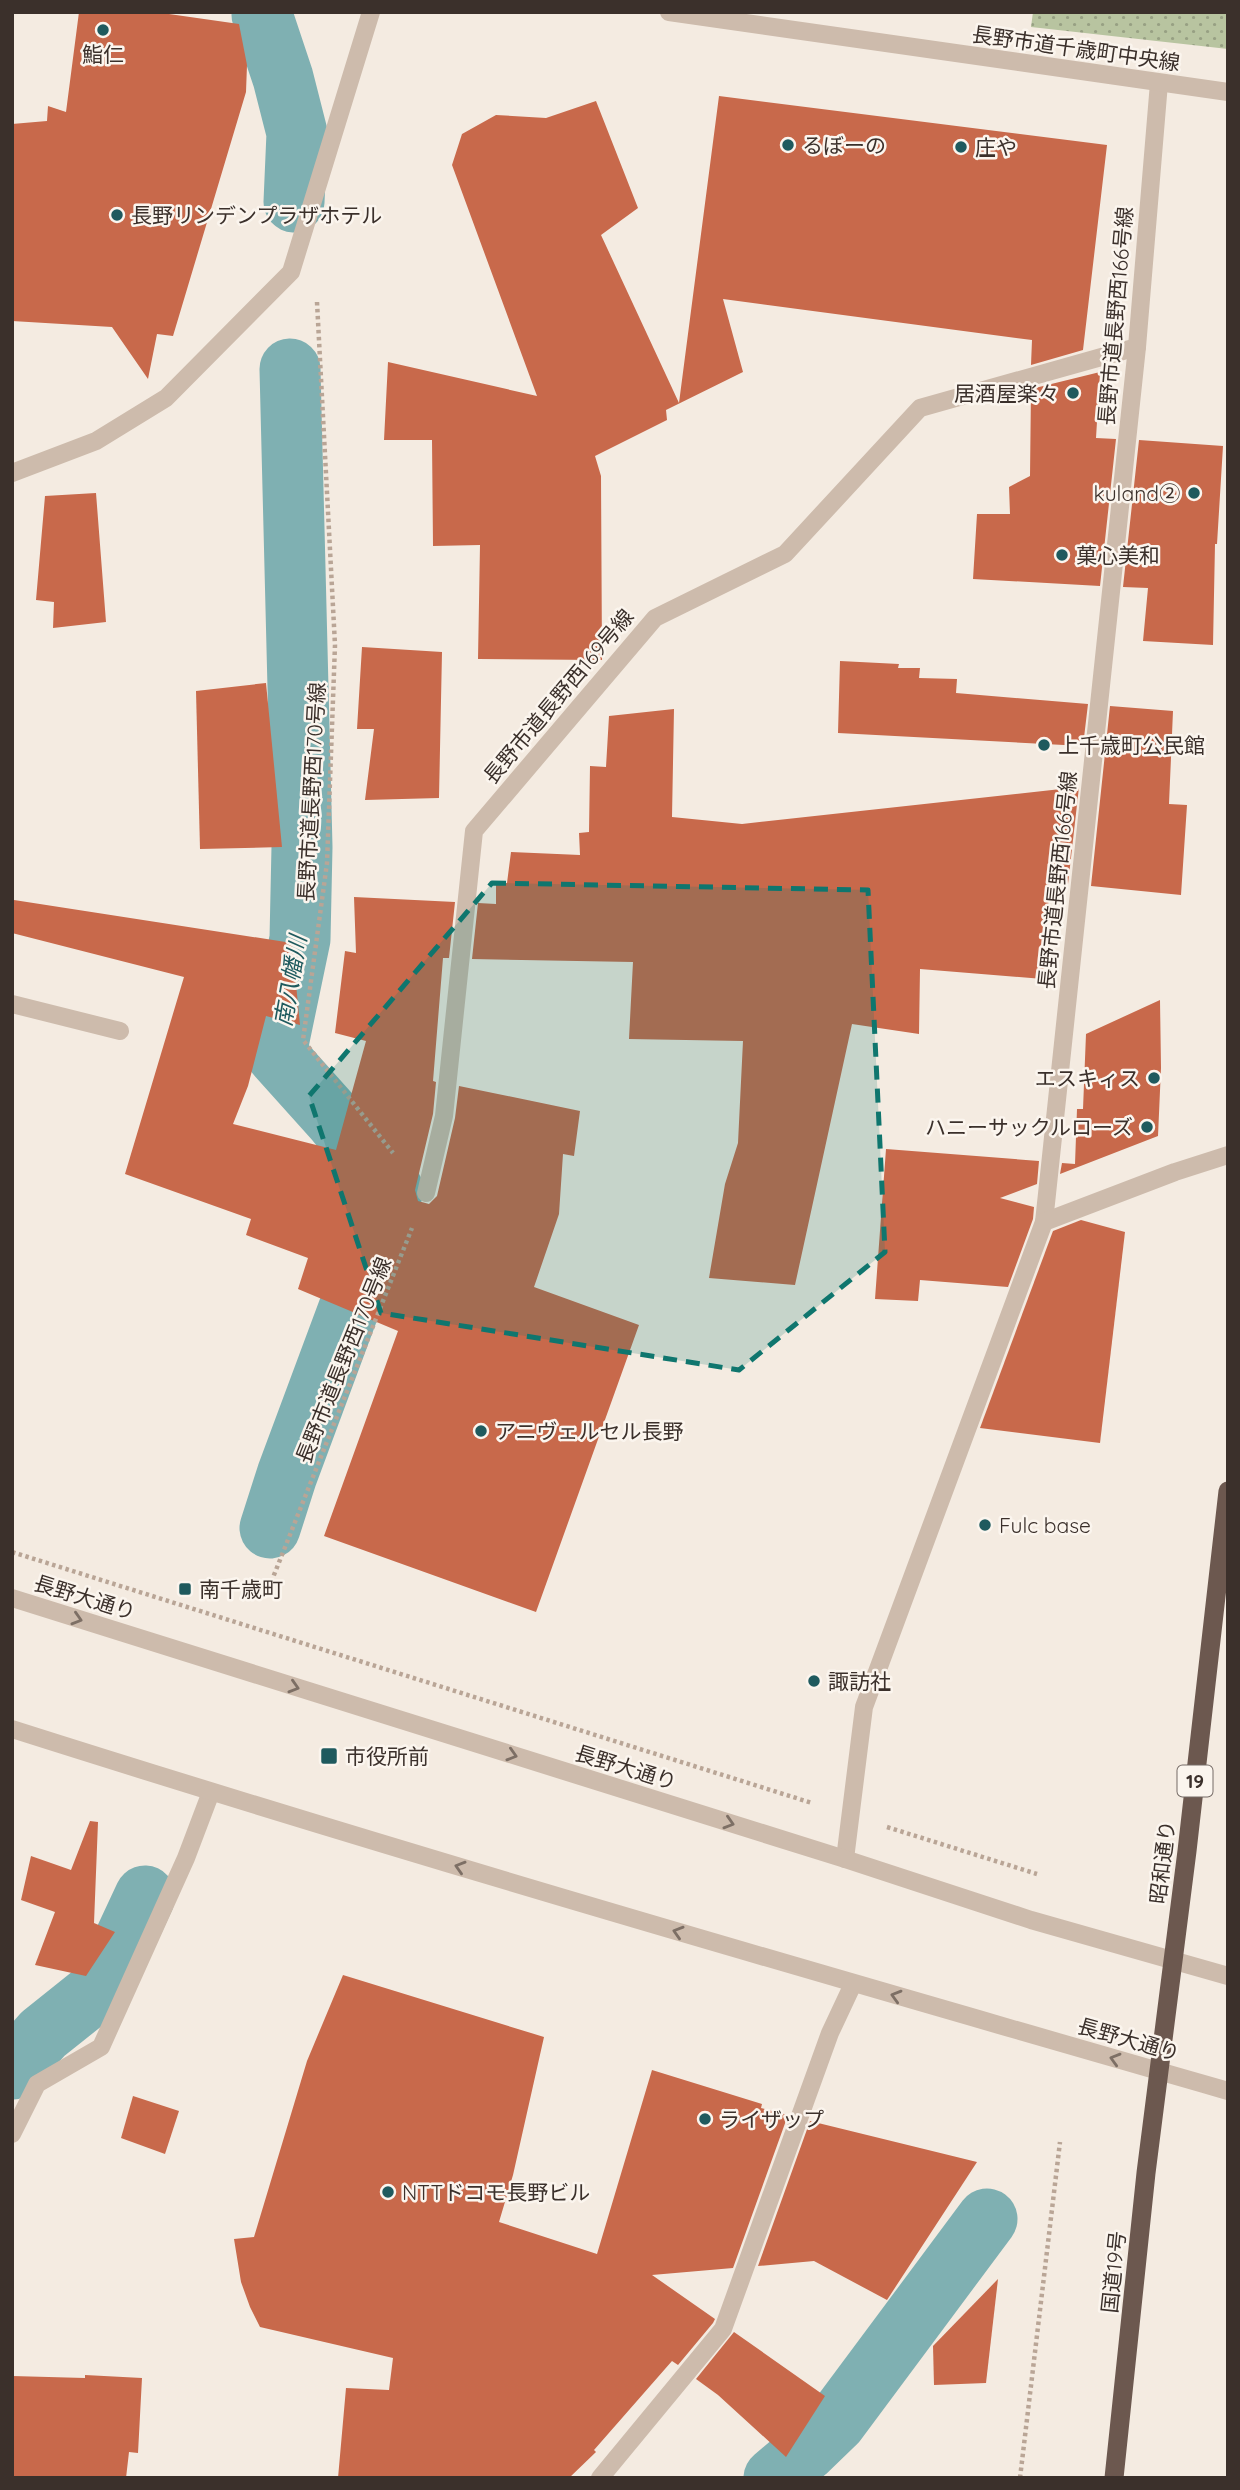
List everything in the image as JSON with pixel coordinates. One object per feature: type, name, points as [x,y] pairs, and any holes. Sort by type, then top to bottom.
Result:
[{"type":"highway","name":"昭和通り","points":[[1159,2071],[1228,1491]]},
{"type":"highway","name":"国道19号","points":[[1114,2478],[1159,2071]]},
{"type":"street","points":[[12,473],[96,441],[166,398],[291,272],[371,12]]},
{"type":"street","name":"長野市道千歳町中央線","points":[[669,12],[1228,92]]},
{"type":"street","name":"長野市道長野西166号線","points":[[845,1859],[864,1707],[1044,1222],[1137,347],[1158,83]]},
{"type":"street","name":"長野市道長野西169号線","points":[[426,1193],[444,1116],[474,831],[655,618],[785,554],[920,408],[1137,347]]},
{"type":"street","points":[[12,1004],[120,1031]]},
{"type":"street","points":[[1044,1222],[1175,1172],[1228,1155]]},
{"type":"street","name":"長野大通り","points":[[12,1598],[845,1859],[1031,1920],[1228,1976]]},
{"type":"street","name":"長野大通り","points":[[12,1729],[211,1792],[853,1984],[1228,2091]]},
{"type":"street","points":[[12,2134],[37,2084],[101,2046],[186,1858],[211,1792]]},
{"type":"street","points":[[600,2478],[723,2329],[830,2033],[853,1984]]},
{"type":"path","name":"長野市道長野西170号線","points":[[266,1595],[426,1193],[303,1040],[327,863],[335,645],[317,301]]},
{"type":"path","points":[[12,1552],[1037,1874]]},
{"type":"path","points":[[1020,2478],[1060,2142]]},
{"type":"highlighted area","points":[[492,883],[868,890],[885,1252],[739,1370],[381,1313],[309,1096]]},
{"type":"green space","points":[[1033,12],[1228,12],[1228,49],[1031,27]]},
{"type":"building","name":"長野リンデンプラザホテル","points":[[79,12],[155,12],[239,24],[247,65],[246,92],[173,336],[157,334],[148,379],[112,327],[12,321],[12,124],[47,121],[48,106],[66,112]]},
{"type":"building","points":[[719,96],[1107,145],[1083,350],[1031,365],[1032,340],[723,299],[743,372],[666,410],[667,420],[595,456],[601,476],[602,660],[478,659],[480,545],[433,546],[432,440],[384,440],[388,362],[537,396],[452,165],[462,134],[496,115],[546,118],[596,101],[638,208],[601,235],[679,403]]},
{"type":"building","points":[[1100,372],[1096,438],[1116,439],[1100,586],[973,579],[977,514],[1010,514],[1009,487],[1030,476],[1031,389]]},
{"type":"building","points":[[1139,440],[1223,446],[1215,544],[1213,645],[1143,641],[1148,588],[1123,587]]},
{"type":"building","points":[[96,493],[106,622],[53,628],[54,602],[36,600],[45,496]]},
{"type":"building","points":[[362,647],[442,652],[439,798],[365,800],[374,729],[357,729]]},
{"type":"building","points":[[840,661],[899,664],[898,668],[920,668],[919,678],[957,679],[956,693],[1088,704],[1083,746],[838,733]]},
{"type":"building","points":[[266,683],[282,847],[200,849],[196,691]]},
{"type":"building","points":[[1110,706],[1173,711],[1169,804],[1187,805],[1181,895],[1091,886]]},
{"type":"building","points":[[674,709],[672,817],[742,824],[1079,787],[1068,884],[1050,882],[1043,979],[920,969],[919,1034],[852,1024],[795,1285],[709,1278],[725,1184],[738,1143],[743,1041],[629,1039],[633,962],[472,959],[478,903],[496,904],[496,884],[507,883],[511,852],[580,855],[579,833],[589,832],[590,766],[606,767],[609,716]]},
{"type":"building","points":[[354,897],[455,902],[449,958],[443,958],[433,1081],[436,1082],[433,1114],[415,1190],[418,1201],[429,1204],[437,1196],[455,1118],[459,1086],[580,1111],[574,1156],[563,1154],[559,1214],[534,1287],[639,1325],[536,1612],[324,1536],[398,1331],[298,1289],[308,1258],[246,1235],[251,1219],[125,1174],[184,977],[12,933],[14,900],[292,943],[300,1025],[266,1016],[248,1086],[233,1124],[336,1150],[366,1041],[335,1033],[345,951],[356,953]]},
{"type":"building","points":[[1160,1000],[1158,1136],[1060,1174],[1062,1163],[1075,1164],[1077,1109],[1083,1109],[1086,1034]]},
{"type":"building","points":[[886,1149],[1039,1161],[1037,1184],[1000,1198],[1034,1207],[1033,1219],[1008,1287],[920,1280],[918,1301],[875,1299]]},
{"type":"building","points":[[1081,1220],[1125,1232],[1100,1443],[980,1428],[1053,1231]]},
{"type":"building","points":[[90,1821],[98,1822],[94,1923],[115,1932],[86,1976],[35,1965],[55,1912],[21,1900],[31,1856],[71,1870]]},
{"type":"building","points":[[343,1975],[544,2037],[513,2175],[499,2222],[597,2254],[652,2070],[762,2104],[761,2108],[788,2115],[733,2268],[652,2275],[715,2319],[713,2323],[678,2365],[672,2361],[594,2450],[596,2452],[569,2478],[338,2478],[346,2388],[389,2390],[393,2358],[260,2327],[250,2307],[241,2282],[234,2239],[254,2237],[307,2061]]},
{"type":"building","points":[[133,2096],[179,2111],[165,2154],[121,2138]]},
{"type":"building","points":[[810,2121],[977,2162],[887,2300],[814,2261],[758,2266]]},
{"type":"building","points":[[998,2279],[986,2383],[934,2385],[933,2346]]},
{"type":"building","points":[[734,2332],[825,2396],[786,2457],[718,2395],[696,2379]]},
{"type":"building","points":[[85,2375],[142,2378],[138,2453],[129,2452],[126,2478],[12,2478],[12,2376],[85,2378]]},
{"type":"waterway","points":[[262,15],[283,78],[297,133],[294,202]]},
{"type":"waterway","name":"南八幡川","points":[[270,1528],[287,1475],[393,1190],[276,1054],[300,939],[302,847],[290,369]]},
{"type":"waterway","name":"南八幡川","points":[[12,2069],[43,2034],[103,1986],[145,1896]]},
{"type":"waterway","points":[[774,2478],[836,2422],[987,2219]]},
{"type":"place","name":"鮨仁","points":[[103,30]]},
{"type":"place","name":"るぼーの","points":[[788,145]]},
{"type":"place","name":"庄や","points":[[961,147]]},
{"type":"place","name":"長野リンデンプラザホテル","points":[[117,215]]},
{"type":"place","name":"居酒屋楽々","points":[[1073,393]]},
{"type":"place","name":"kuland②","points":[[1194,493]]},
{"type":"place","name":"菓心美和","points":[[1062,555]]},
{"type":"place","name":"上千歳町公民館","points":[[1044,745]]},
{"type":"place","name":"エスキィス","points":[[1154,1078]]},
{"type":"place","name":"ハニーサックルローズ","points":[[1147,1127]]},
{"type":"place","name":"アニヴェルセル長野","points":[[481,1431]]},
{"type":"place","name":"Fulc base","points":[[985,1525]]},
{"type":"place","name":"南千歳町","points":[[185,1589]]},
{"type":"place","name":"諏訪社","points":[[814,1681]]},
{"type":"place","name":"市役所前","points":[[329,1756]]},
{"type":"place","name":"ライザップ","points":[[705,2119]]},
{"type":"place","name":"NTTドコモ長野ビル","points":[[388,2192]]}]
